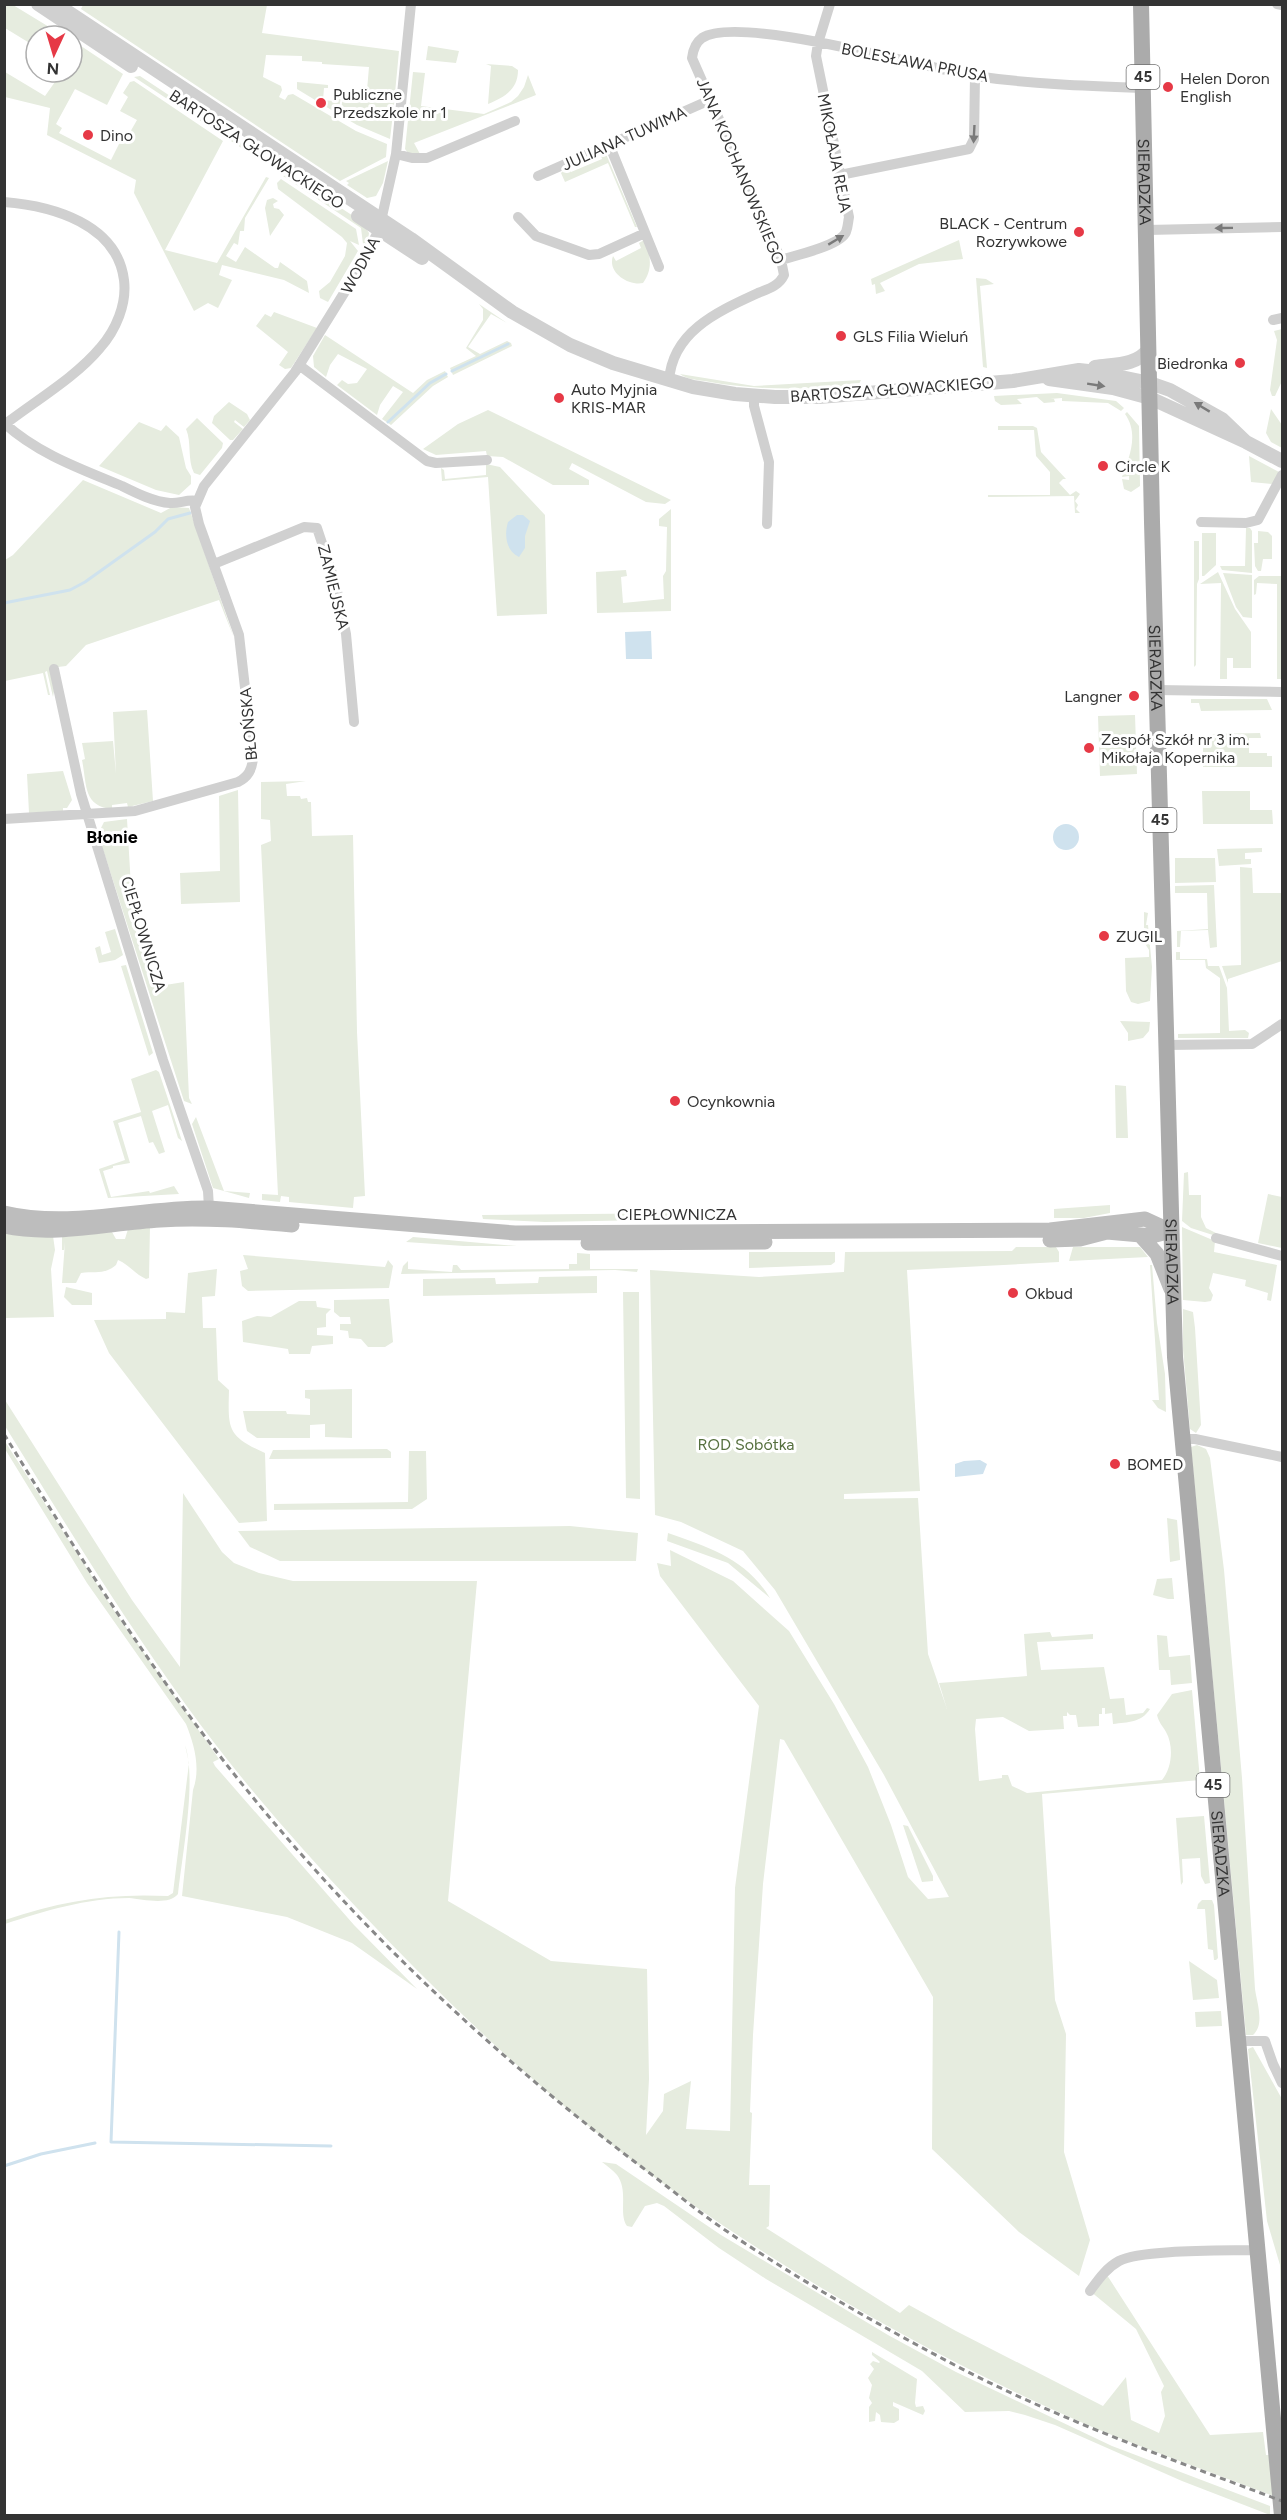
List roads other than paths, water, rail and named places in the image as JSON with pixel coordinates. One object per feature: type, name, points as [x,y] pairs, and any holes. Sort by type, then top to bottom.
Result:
[{"type":"main road","name":"SIERADZKA","points":[[1142,4],[1171,1231],[1181,1439],[1282,2516]]},
{"type":"main road","points":[[1145,1219],[1158,1210],[1170,1192]]},
{"type":"main road","name":"CIEPŁOWNICZA","points":[[4,1213],[25,1218],[57,1219],[171,1208],[205,1213],[524,1233],[1064,1229],[1145,1219]]},
{"type":"main road","name":"CIEPŁOWNICZA","points":[[4,1226],[58,1230],[205,1213],[223,1219],[530,1243],[1063,1240],[1114,1231],[1157,1236],[1171,1231]]},
{"type":"main road","points":[[1145,1219],[1171,1231]]},
{"type":"main road","points":[[1140,1235],[1159,1257],[1173,1293]]},
{"type":"street","name":"BARTOSZA GŁOWACKIEGO","points":[[38,4],[470,280],[478,290],[570,345],[613,363],[669,381],[754,396],[819,397],[1041,378],[1078,370],[1150,390]]},
{"type":"street","name":"BARTOSZA GŁOWACKIEGO","points":[[56,4],[381,225]]},
{"type":"street","name":"WODNA","points":[[197,501],[213,472],[299,365],[354,277],[381,225],[396,154],[411,4]]},
{"type":"street","name":"MIKOŁAJA REJA","points":[[781,260],[833,243],[846,232],[849,217],[816,56],[830,4]]},
{"type":"street","points":[[1277,4],[1282,5]]},
{"type":"street","name":"BOLESŁAWA PRUSA","points":[[694,47],[702,38],[716,34],[771,33],[975,76],[1143,88]]},
{"type":"street","name":"JANA KOCHANOWSKIEGO","points":[[669,381],[677,355],[693,329],[724,308],[777,284],[784,275],[781,260],[692,58],[694,47]]},
{"type":"street","points":[[840,175],[969,149],[974,139],[975,76]]},
{"type":"street","name":"JULIANA TUWIMA","points":[[538,176],[710,100]]},
{"type":"street","points":[[396,154],[411,158],[427,158],[515,121]]},
{"type":"street","points":[[609,144],[659,267]]},
{"type":"street","points":[[4,202],[54,211],[94,230],[113,249],[122,267],[125,286],[124,299],[115,325],[100,348],[5,424],[24,440],[45,452],[136,493],[168,503],[197,501]]},
{"type":"street","points":[[518,218],[537,236],[589,255],[599,254],[645,232]]},
{"type":"street","points":[[1147,230],[1282,227]]},
{"type":"street","points":[[1078,370],[1132,362],[1141,358],[1149,349]]},
{"type":"street","points":[[299,365],[426,461],[436,463],[487,460]]},
{"type":"street","name":"BARTOSZA GŁOWACKIEGO","points":[[1041,378],[1150,390]]},
{"type":"street","points":[[1150,390],[1282,461]]},
{"type":"street","points":[[754,396],[754,406],[769,462],[767,524]]},
{"type":"street","points":[[1201,522],[1246,523],[1258,520],[1282,475]]},
{"type":"street","name":"BŁOŃSKA","points":[[4,819],[124,813],[238,782],[247,777],[253,758],[240,641],[196,516],[197,501]]},
{"type":"street","name":"ZAMIEJSKA","points":[[214,564],[304,527],[317,528],[335,582],[346,634],[354,722]]},
{"type":"street","name":"CIEPŁOWNICZA","points":[[54,669],[77,779],[164,1060],[208,1191],[205,1213]]},
{"type":"street","points":[[1157,690],[1282,692]]},
{"type":"street","points":[[1167,1045],[1246,1045],[1259,1040],[1282,1024]]},
{"type":"street","points":[[1216,1238],[1282,1256]]},
{"type":"street","points":[[1181,1439],[1195,1439],[1282,1457]]},
{"type":"street","points":[[1238,2041],[1265,2041],[1282,2083]]},
{"type":"street","points":[[1090,2291],[1105,2272],[1124,2259],[1178,2253],[1257,2250]]},
{"type":"water","points":[[517,515],[523,515],[530,521],[525,536],[525,548],[519,557],[511,551],[506,537],[508,522]]},
{"type":"water","points":[[651,631],[652,659],[626,659],[625,632]]},
{"type":"water","points":[[1066,824],[1075,828],[1079,837],[1075,846],[1066,850],[1057,846],[1053,837],[1057,828]]},
{"type":"water","points":[[980,1460],[987,1464],[983,1474],[955,1477],[955,1464]]},
{"type":"waterway","points":[[452,371],[508,344]]},
{"type":"waterway","points":[[388,422],[430,383],[446,374]]},
{"type":"waterway","points":[[4,603],[70,590],[85,582],[155,532],[168,519],[190,513]]},
{"type":"waterway","points":[[119,1932],[111,2142],[331,2146]]},
{"type":"waterway","points":[[4,2166],[41,2154],[95,2143]]},
{"type":"railway","points":[[4,1434],[75,1548],[150,1661],[251,1796],[355,1913],[466,2022],[525,2073],[585,2123],[712,2221],[781,2267],[872,2320],[966,2371],[1044,2408],[1122,2441],[1282,2501]]},
{"type":"place","name":"Helen Doron English","points":[[1168,87]]},
{"type":"place","name":"Publiczne Przedszkole nr 1","points":[[321,103]]},
{"type":"place","name":"Dino","points":[[88,135]]},
{"type":"place","name":"BLACK - Centrum Rozrywkowe","points":[[1079,232]]},
{"type":"place","name":"GLS Filia Wieluń","points":[[841,336]]},
{"type":"place","name":"Biedronka","points":[[1240,363]]},
{"type":"place","name":"Auto Myjnia KRIS-MAR","points":[[559,398]]},
{"type":"place","name":"Circle K","points":[[1103,466]]},
{"type":"place","name":"Langner","points":[[1134,696]]},
{"type":"place","name":"Zespół Szkół nr 3 im. Mikołaja Kopernika","points":[[1089,748]]},
{"type":"place","name":"ZUGIL","points":[[1104,936]]},
{"type":"place","name":"Ocynkownia","points":[[675,1101]]},
{"type":"place","name":"Okbud","points":[[1013,1293]]},
{"type":"place","name":"BOMED","points":[[1115,1464]]},
{"type":"district","name":"Błonie","points":[[112,837]]},
{"type":"park label","name":"ROD Sobótka","points":[[746,1444]]}]
